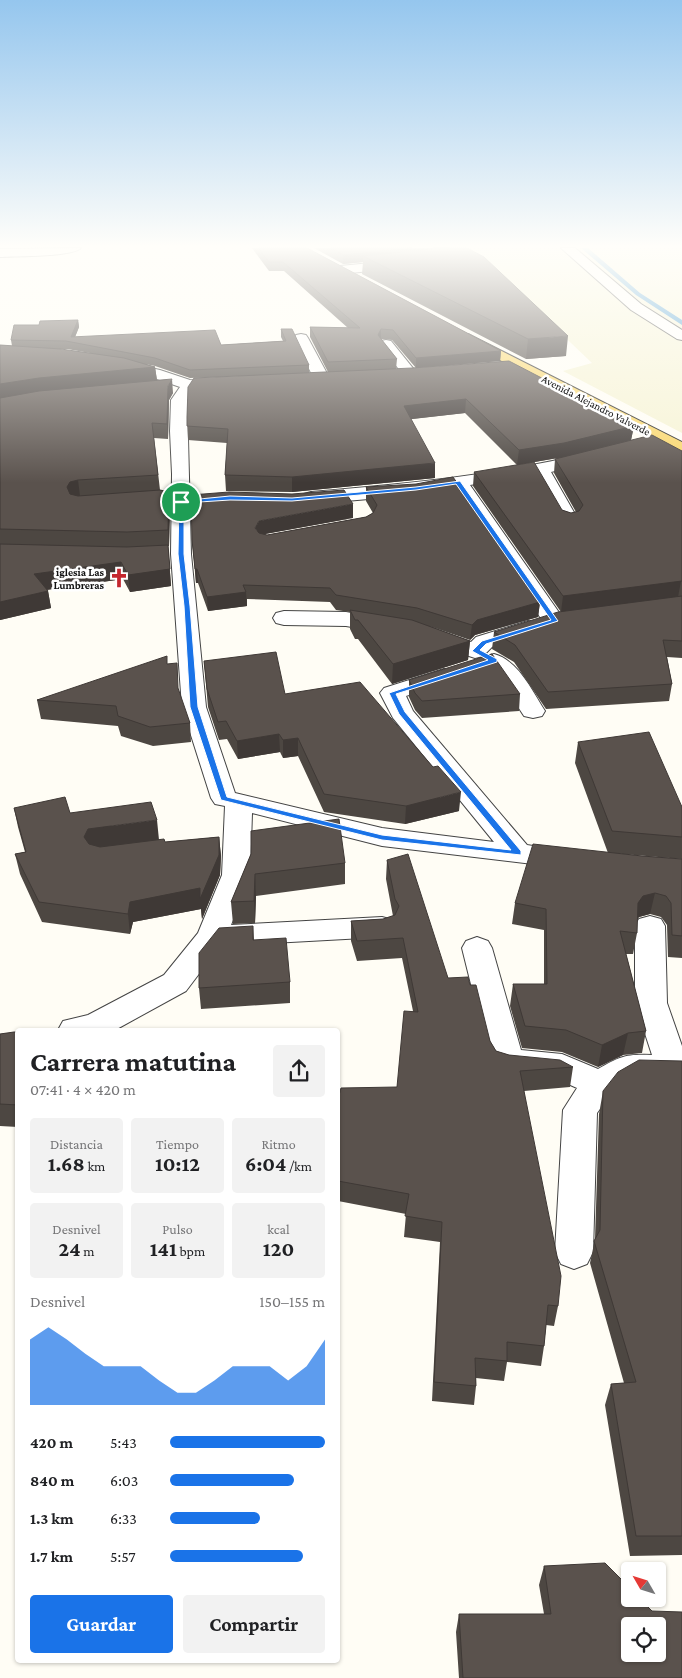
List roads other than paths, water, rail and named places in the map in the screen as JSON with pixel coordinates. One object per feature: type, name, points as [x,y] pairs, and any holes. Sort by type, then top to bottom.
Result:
[{"type":"main road","name":"Avenida Alejandro Valverde","points":[[452,329],[682,449]]},
{"type":"street","points":[[667,326],[682,336]]},
{"type":"street","points":[[301,338],[327,379],[303,380]]},
{"type":"street","points":[[386,344],[411,374]]},
{"type":"street","points":[[106,363],[155,373],[189,385]]},
{"type":"street","points":[[494,368],[522,366]]},
{"type":"street","points":[[392,376],[430,373]]},
{"type":"street","points":[[152,389],[217,384]]},
{"type":"street","points":[[189,385],[178,400],[181,500],[171,555],[187,606],[194,707],[224,798],[382,837],[592,862]]},
{"type":"street","points":[[636,445],[663,439]]},
{"type":"street","points":[[292,500],[355,502],[416,489],[540,469],[609,452]]},
{"type":"street","points":[[540,469],[569,521]]},
{"type":"street","points":[[458,482],[563,620],[484,642],[485,656]]},
{"type":"street","points":[[284,618],[346,619],[411,630],[485,656],[504,668],[532,711]]},
{"type":"street","points":[[485,656],[392,693],[402,713],[518,853]]},
{"type":"street","points":[[84,1028],[95,1026],[175,983],[210,937],[236,874],[239,802]]},
{"type":"street","points":[[209,843],[238,840]]},
{"type":"street","points":[[574,1252],[580,1110],[600,1084],[629,1067],[677,1068],[651,1003],[650,926]]},
{"type":"street","points":[[210,937],[382,927]]},
{"type":"street","points":[[477,948],[507,1061],[562,1067],[600,1084]]},
{"type":"place","name":"iglesia Las Lumbreras","points":[[119,578]]}]
